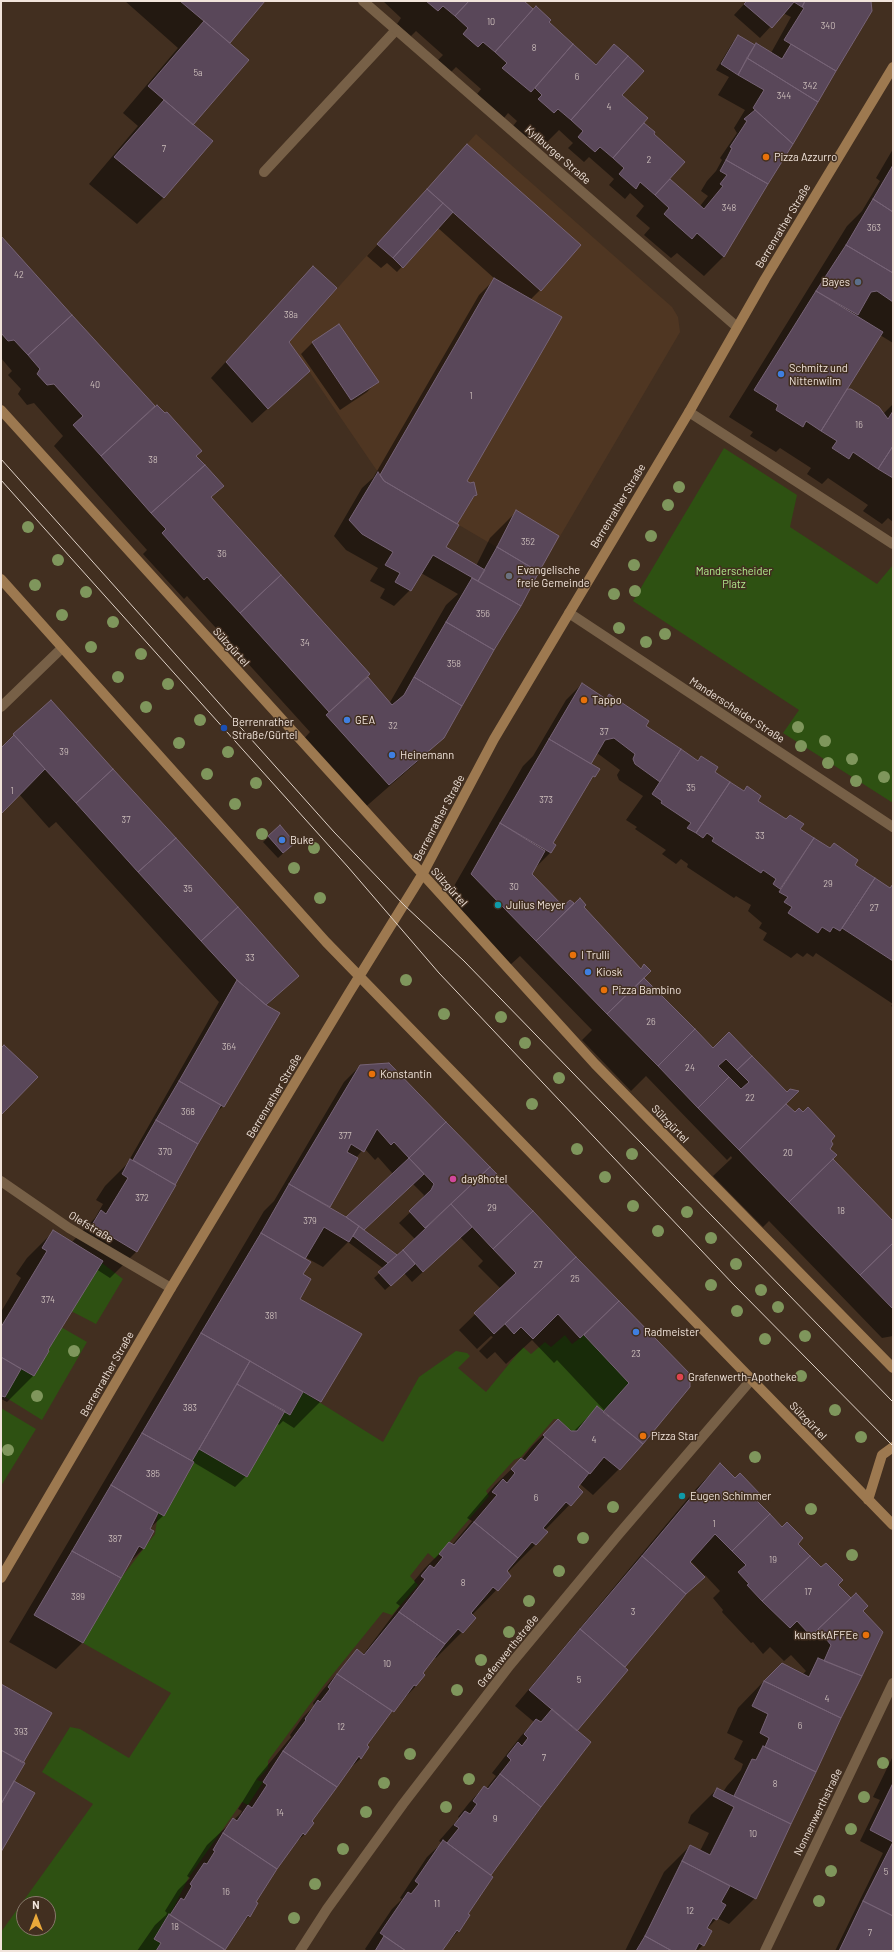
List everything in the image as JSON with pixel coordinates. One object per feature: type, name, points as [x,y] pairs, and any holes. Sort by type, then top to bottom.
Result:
[{"type":"main road","name":"Berrenrather Straße","points":[[1,1578],[171,1288],[422,875],[494,739],[689,412],[737,327],[893,68]]},
{"type":"main road","name":"Sülzgürtel","points":[[1,410],[595,1064],[893,1368]]},
{"type":"main road","name":"Sülzgürtel","points":[[1,579],[326,942],[893,1525]]},
{"type":"main road","points":[[868,1500],[882,1455],[893,1447]]},
{"type":"street","name":"Kyllburger Straße","points":[[363,1],[737,327]]},
{"type":"street","points":[[264,172],[396,30]]},
{"type":"street","points":[[689,412],[893,544]]},
{"type":"street","name":"Manderscheider Straße","points":[[569,613],[893,827]]},
{"type":"street","points":[[1,707],[62,648]]},
{"type":"street","name":"Olefstraße","points":[[1,1182],[69,1228],[171,1288]]},
{"type":"street","name":"Grafenwerthstraße","points":[[300,1951],[327,1909],[403,1804],[510,1666],[618,1535],[752,1380]]},
{"type":"street","name":"Nonnenwerthstraße","points":[[765,1951],[893,1683]]},
{"type":"shaded area","points":[[476,134],[672,307],[678,317],[680,332],[539,572],[384,481],[289,342]]},
{"type":"green space","name":"Manderscheider Platz","points":[[724,448],[797,495],[790,527],[877,584],[893,565],[893,803],[783,733],[799,710],[633,601]]},
{"type":"green space","points":[[102,1263],[123,1279],[96,1324],[71,1311]]},
{"type":"green space","points":[[61,1327],[87,1342],[42,1420],[5,1397],[21,1369],[34,1376]]},
{"type":"green space","points":[[565,1335],[572,1344],[584,1335],[629,1383],[603,1412],[597,1407],[577,1431],[571,1431],[558,1419],[554,1419],[521,1457],[514,1460],[486,1491],[489,1496],[435,1559],[428,1553],[410,1576],[418,1585],[392,1615],[383,1612],[324,1685],[268,1761],[268,1768],[257,1780],[263,1782],[248,1805],[242,1802],[189,1877],[170,1915],[154,1938],[161,1943],[156,1951],[1,1951],[1,1932],[16,1911],[16,1936],[56,1936],[56,1896],[27,1896],[93,1804],[42,1772],[70,1727],[80,1729],[129,1758],[171,1693],[83,1643],[121,1578],[155,1534],[158,1513],[164,1516],[194,1463],[192,1461],[199,1449],[247,1477],[285,1411],[291,1414],[303,1392],[383,1442],[419,1377],[456,1351],[467,1353],[470,1356],[458,1368],[486,1392],[523,1347],[531,1354],[545,1342],[551,1347]]},
{"type":"green space","points":[[1,1408],[36,1429],[1,1486]]},
{"type":"building","points":[[180,1],[265,1],[230,43]]},
{"type":"building","points":[[426,1],[469,1],[455,16],[443,6],[438,11]]},
{"type":"building","points":[[469,1],[524,1],[533,9],[495,52],[483,42],[478,47],[463,34],[468,28],[455,16]]},
{"type":"building","points":[[747,1],[805,1],[802,7],[794,2],[772,28],[744,4]]},
{"type":"building","points":[[805,1],[871,1],[872,11],[836,71],[784,40],[804,8],[802,7]]},
{"type":"building","points":[[536,6],[551,20],[549,22],[573,44],[531,92],[502,68],[507,63],[495,52]]},
{"type":"building","points":[[204,21],[249,60],[193,125],[148,86]]},
{"type":"building","points":[[738,35],[755,45],[738,75],[721,64]]},
{"type":"building","points":[[756,43],[782,59],[791,44],[836,71],[818,102],[747,58]]},
{"type":"building","points":[[573,44],[596,65],[614,44],[628,56],[571,120],[558,109],[554,113],[538,99],[542,95],[535,88]]},
{"type":"building","points":[[628,56],[644,71],[622,95],[648,118],[613,158],[600,147],[595,152],[578,137],[583,131],[571,120]]},
{"type":"building","points":[[747,58],[818,102],[793,144],[753,108],[764,90],[738,75]]},
{"type":"building","points":[[164,100],[213,141],[164,198],[114,157]]},
{"type":"building","points":[[755,110],[793,144],[768,184],[726,160],[732,148],[730,147],[747,121],[744,119]]},
{"type":"building","points":[[644,123],[685,162],[655,195],[640,182],[636,189],[619,174],[624,168],[613,158]]},
{"type":"building","points":[[467,144],[581,245],[541,291],[427,189]]},
{"type":"building","points":[[726,160],[768,184],[724,257],[697,233],[692,239],[664,214],[669,208],[655,195],[670,179],[704,209],[723,186],[720,184],[727,175],[720,171]]},
{"type":"building","points":[[893,165],[893,212],[873,199]]},
{"type":"building","points":[[427,189],[443,203],[393,258],[377,244]]},
{"type":"building","points":[[873,199],[893,212],[893,273],[846,245]]},
{"type":"building","points":[[443,203],[453,212],[403,268],[393,258]]},
{"type":"building","points":[[1,236],[72,315],[28,355],[14,340],[8,341],[1,333]]},
{"type":"building","name":"Bayes","points":[[846,245],[893,273],[893,302],[877,291],[871,292],[858,315],[816,291]]},
{"type":"building","points":[[313,266],[337,288],[289,342],[310,371],[268,409],[226,362]]},
{"type":"building","points":[[494,278],[562,317],[467,481],[470,483],[474,482],[477,495],[474,496],[457,524],[384,481],[380,475]]},
{"type":"building","points":[[816,291],[883,332],[821,431],[806,421],[803,427],[776,410],[778,405],[754,390]]},
{"type":"building","points":[[72,315],[155,406],[101,456],[73,425],[83,416],[54,384],[47,385],[37,374],[40,369],[28,355]]},
{"type":"building","points":[[339,324],[379,382],[351,400],[312,342]]},
{"type":"building","points":[[847,389],[851,389],[879,407],[888,419],[893,411],[893,446],[878,469],[853,452],[849,459],[832,448],[837,441],[821,431]]},
{"type":"building","points":[[157,405],[165,413],[167,412],[202,451],[196,456],[205,465],[151,513],[101,456]]},
{"type":"building","points":[[893,446],[893,478],[878,469]]},
{"type":"building","points":[[205,465],[224,486],[211,497],[281,575],[240,613],[207,577],[204,580],[162,533],[166,529],[151,513]]},
{"type":"building","points":[[378,472],[384,481],[459,525],[446,547],[485,570],[478,581],[433,555],[411,591],[395,582],[400,573],[385,565],[393,552],[362,534],[349,520]]},
{"type":"building","points":[[516,510],[559,536],[539,572],[497,547]]},
{"type":"building","name":"Evangelische freie Gemeinde","points":[[497,547],[539,572],[521,606],[478,581]]},
{"type":"building","points":[[281,575],[370,674],[329,712],[240,613]]},
{"type":"building","points":[[472,578],[521,606],[494,650],[446,622]]},
{"type":"building","points":[[446,622],[494,650],[462,706],[414,677]]},
{"type":"building","points":[[368,677],[392,705],[404,695],[414,677],[462,706],[444,738],[389,785],[326,715]]},
{"type":"building","points":[[582,683],[606,699],[609,694],[649,721],[646,726],[681,749],[660,782],[635,764],[633,759],[635,754],[614,738],[605,740],[591,764],[549,739]]},
{"type":"building","points":[[51,700],[113,769],[76,803],[13,734]]},
{"type":"building","points":[[14,735],[45,769],[1,814],[1,748]]},
{"type":"building","points":[[549,739],[600,769],[595,777],[593,776],[553,843],[556,845],[551,853],[500,823]]},
{"type":"building","points":[[681,749],[698,761],[701,756],[718,767],[715,772],[730,782],[696,833],[687,828],[691,823],[661,803],[662,801],[652,794]]},
{"type":"building","points":[[113,769],[176,838],[138,872],[76,803]]},
{"type":"building","points":[[730,782],[744,791],[747,786],[761,796],[758,801],[786,819],[790,815],[804,824],[800,829],[814,838],[780,889],[773,884],[776,879],[763,870],[761,873],[712,841],[714,838],[707,833],[703,838],[696,833]]},
{"type":"building","points":[[500,823],[545,851],[532,874],[563,906],[570,900],[574,903],[536,941],[471,874]]},
{"type":"building","name":"Buke","points":[[280,825],[295,843],[283,853],[268,836]]},
{"type":"building","points":[[176,838],[238,907],[201,941],[138,872]]},
{"type":"building","points":[[814,838],[830,848],[834,843],[858,860],[855,865],[875,878],[840,931],[833,927],[830,932],[822,927],[818,933],[788,913],[792,907],[784,902],[788,897],[779,892]]},
{"type":"building","points":[[875,878],[890,888],[893,884],[893,961],[842,928]]},
{"type":"building","points":[[580,898],[586,905],[584,907],[641,969],[644,964],[651,971],[607,1014],[536,941]]},
{"type":"building","points":[[238,907],[299,976],[266,1005],[237,980],[201,941]]},
{"type":"building","points":[[644,978],[695,1029],[658,1066],[607,1014]]},
{"type":"building","points":[[237,980],[266,1005],[280,1013],[224,1107],[179,1081]]},
{"type":"building","points":[[695,1029],[713,1048],[729,1032],[752,1056],[737,1070],[726,1059],[718,1066],[729,1077],[698,1108],[658,1066]]},
{"type":"building","points":[[4,1045],[38,1077],[1,1115],[1,1048]]},
{"type":"building","points":[[752,1056],[787,1092],[790,1089],[799,1091],[739,1150],[698,1108],[729,1077],[741,1089],[749,1082],[737,1070]]},
{"type":"building","points":[[389,1063],[446,1122],[409,1158],[394,1142],[391,1145],[377,1129],[364,1152],[351,1144],[347,1152],[358,1158],[330,1207],[289,1184],[360,1065]]},
{"type":"building","points":[[179,1081],[221,1105],[198,1144],[156,1120]]},
{"type":"building","points":[[786,1104],[795,1112],[799,1108],[803,1112],[808,1107],[835,1136],[831,1141],[833,1144],[830,1149],[837,1155],[789,1202],[739,1150]]},
{"type":"building","points":[[156,1120],[198,1144],[175,1185],[133,1160]]},
{"type":"building","name":"day8hotel","points":[[446,1122],[490,1167],[425,1228],[409,1211],[431,1190],[434,1184],[409,1158]]},
{"type":"building","points":[[409,1158],[424,1174],[364,1230],[346,1217]]},
{"type":"building","points":[[130,1159],[176,1185],[137,1252],[92,1225],[101,1210],[106,1214],[128,1178],[122,1174]]},
{"type":"building","points":[[833,1159],[893,1221],[893,1243],[860,1275],[789,1202]]},
{"type":"building","points":[[490,1167],[533,1211],[493,1249],[451,1204]]},
{"type":"building","points":[[289,1184],[359,1226],[349,1242],[324,1227],[305,1259],[261,1233]]},
{"type":"building","points":[[451,1204],[472,1227],[423,1272],[403,1250]]},
{"type":"building","points":[[533,1211],[576,1257],[494,1334],[474,1313],[516,1273],[493,1249]]},
{"type":"building","points":[[359,1226],[397,1255],[388,1263],[353,1236]]},
{"type":"building","points":[[53,1230],[103,1261],[48,1350],[49,1351],[34,1376],[1,1357],[1,1327],[47,1251],[42,1248]]},
{"type":"building","points":[[261,1233],[311,1262],[303,1274],[311,1279],[300,1299],[362,1334],[321,1402],[201,1333]]},
{"type":"building","points":[[893,1243],[893,1309],[860,1275]]},
{"type":"building","points":[[403,1250],[415,1264],[391,1286],[378,1272]]},
{"type":"building","points":[[576,1257],[619,1301],[580,1338],[558,1314],[533,1339],[521,1327],[514,1334],[505,1324]]},
{"type":"building","points":[[619,1301],[690,1374],[690,1387],[643,1444],[603,1412],[629,1383],[584,1335]]},
{"type":"building","points":[[201,1333],[250,1361],[192,1461],[142,1433]]},
{"type":"building","points":[[1,1357],[21,1369],[5,1397],[2,1396],[1,1399]]},
{"type":"building","points":[[250,1361],[303,1392],[290,1415],[237,1384]]},
{"type":"building","points":[[237,1384],[285,1411],[247,1477],[199,1449]]},
{"type":"building","points":[[597,1406],[643,1444],[620,1470],[604,1457],[590,1474],[543,1435],[558,1419],[571,1431],[577,1431]]},
{"type":"building","points":[[142,1433],[194,1462],[164,1516],[111,1485]]},
{"type":"building","points":[[545,1437],[589,1473],[578,1487],[583,1492],[571,1506],[566,1502],[543,1528],[548,1532],[536,1545],[532,1542],[518,1558],[474,1522],[497,1495],[492,1492],[503,1479],[507,1483],[515,1473],[511,1469],[521,1458],[525,1461]]},
{"type":"building","points":[[720,1463],[735,1478],[740,1473],[761,1495],[756,1500],[770,1514],[732,1551],[715,1534],[690,1562],[705,1577],[686,1594],[642,1556]]},
{"type":"building","points":[[111,1485],[158,1513],[150,1529],[154,1531],[144,1549],[139,1546],[121,1578],[72,1551]]},
{"type":"building","points":[[770,1514],[782,1527],[787,1522],[803,1538],[798,1544],[810,1556],[762,1601],[747,1585],[749,1584],[738,1572],[746,1565],[732,1551]]},
{"type":"building","points":[[474,1522],[518,1558],[507,1571],[511,1576],[498,1591],[493,1587],[471,1613],[476,1618],[463,1633],[458,1629],[445,1644],[399,1612],[425,1579],[421,1576],[430,1565],[434,1568],[443,1557],[439,1554],[449,1542],[454,1545]]},
{"type":"building","points":[[72,1551],[121,1578],[83,1643],[34,1615]]},
{"type":"building","points":[[642,1556],[686,1594],[625,1667],[580,1629]]},
{"type":"building","points":[[810,1556],[821,1567],[826,1563],[843,1580],[838,1585],[851,1598],[811,1636],[797,1621],[790,1628],[762,1601]]},
{"type":"building","points":[[856,1593],[868,1606],[863,1611],[883,1632],[862,1676],[824,1661],[831,1645],[818,1629]]},
{"type":"building","points":[[399,1612],[445,1644],[423,1673],[425,1675],[416,1686],[414,1685],[394,1712],[337,1674],[357,1649],[364,1655]]},
{"type":"building","points":[[580,1629],[628,1670],[577,1731],[529,1690]]},
{"type":"building","points":[[818,1658],[862,1676],[841,1718],[764,1681],[782,1663],[809,1677]]},
{"type":"building","points":[[337,1674],[392,1711],[367,1745],[369,1747],[361,1759],[359,1756],[337,1787],[283,1751],[306,1720],[305,1719],[318,1700],[320,1702],[330,1689],[328,1687]]},
{"type":"building","points":[[764,1681],[841,1718],[816,1772],[765,1747],[769,1738],[760,1733],[768,1714],[752,1706]]},
{"type":"building","points":[[1,1684],[52,1713],[23,1763],[1,1750]]},
{"type":"building","points":[[552,1709],[591,1742],[541,1807],[500,1774],[511,1760],[507,1756],[518,1742],[522,1746],[528,1738],[524,1734],[536,1719],[541,1722]]},
{"type":"building","points":[[763,1746],[816,1772],[791,1824],[734,1796],[752,1759],[756,1760]]},
{"type":"building","points":[[1,1750],[25,1763],[1,1804]]},
{"type":"building","points":[[283,1751],[337,1787],[312,1821],[314,1823],[305,1835],[303,1833],[277,1869],[223,1833],[233,1818],[237,1821],[248,1805],[252,1808],[267,1785],[263,1782]]},
{"type":"building","points":[[500,1774],[541,1807],[491,1875],[447,1843],[459,1828],[454,1825],[465,1811],[470,1814],[477,1804],[473,1801],[484,1786],[488,1789]]},
{"type":"building","points":[[14,1781],[35,1793],[1,1852],[1,1804]]},
{"type":"building","points":[[893,1783],[893,1842],[870,1830]]},
{"type":"building","points":[[717,1788],[791,1824],[756,1899],[682,1861],[690,1845],[710,1855],[734,1807],[713,1796]]},
{"type":"building","points":[[223,1833],[277,1869],[256,1902],[258,1903],[250,1917],[248,1915],[225,1950],[170,1915],[181,1898],[184,1900],[192,1886],[190,1884],[204,1863],[207,1864]]},
{"type":"building","points":[[443,1840],[493,1877],[468,1914],[470,1915],[459,1932],[457,1930],[442,1951],[406,1951],[380,1933],[408,1892],[411,1894],[419,1884],[415,1881]]},
{"type":"building","points":[[893,1842],[893,1916],[863,1901]]},
{"type":"building","points":[[682,1861],[730,1886],[721,1902],[726,1905],[717,1920],[713,1918],[707,1928],[712,1931],[704,1946],[699,1943],[695,1951],[672,1951],[645,1936]]},
{"type":"building","points":[[863,1901],[893,1916],[893,1951],[839,1951]]},
{"type":"building","points":[[169,1914],[224,1949],[223,1951],[156,1951],[161,1943],[154,1939]]},
{"type":"building","points":[[384,1936],[406,1951],[375,1951]]},
{"type":"building","points":[[645,1936],[672,1951],[636,1951]]},
{"type":"tram line","points":[[1,459],[334,832],[404,905],[464,961],[893,1402]]},
{"type":"tram line","points":[[1,480],[348,867],[439,973],[734,1285],[893,1446]]},
{"type":"place","name":"Pizza Azzurro","points":[[766,157]]},
{"type":"place","name":"Bayes","points":[[858,282]]},
{"type":"place","name":"Schmitz und Nittenwilm","points":[[781,374]]},
{"type":"place","name":"Evangelische freie Gemeinde","points":[[509,576]]},
{"type":"place","name":"Tappo","points":[[584,700]]},
{"type":"place","name":"GEA","points":[[347,720]]},
{"type":"place","name":"Berrenrather Straße/Gürtel","points":[[224,728]]},
{"type":"place","name":"Heinemann","points":[[392,755]]},
{"type":"place","name":"Buke","points":[[282,840]]},
{"type":"place","name":"Julius Meyer","points":[[498,905]]},
{"type":"place","name":"I Trulli","points":[[573,955]]},
{"type":"place","name":"Kiosk","points":[[588,972]]},
{"type":"place","name":"Pizza Bambino","points":[[604,990]]},
{"type":"place","name":"Konstantin","points":[[372,1074]]},
{"type":"place","name":"day8hotel","points":[[453,1179]]},
{"type":"place","name":"Radmeister","points":[[636,1332]]},
{"type":"place","name":"Grafenwerth-Apotheke","points":[[680,1377]]},
{"type":"place","name":"Pizza Star","points":[[643,1436]]},
{"type":"place","name":"Eugen Schimmer","points":[[682,1496]]},
{"type":"place","name":"kunstkAFFEe","points":[[866,1635]]}]
